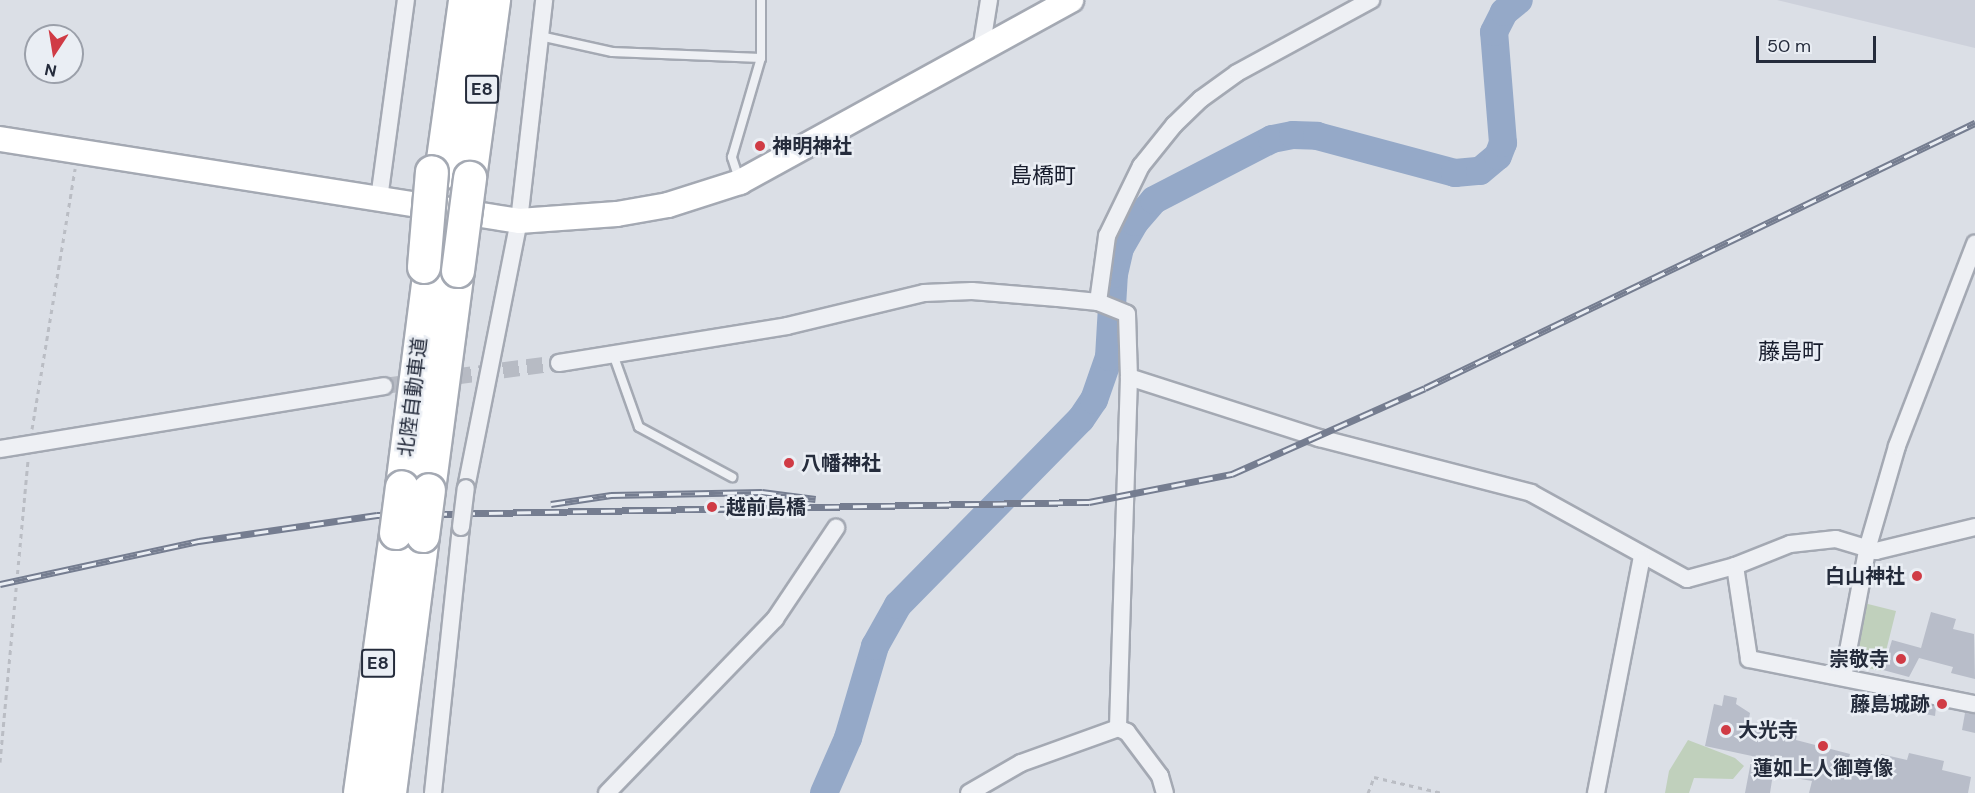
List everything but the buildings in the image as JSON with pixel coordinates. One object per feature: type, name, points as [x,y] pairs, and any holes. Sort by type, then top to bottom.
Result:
[{"type":"highway","points":[[448,0],[448,175]]},
{"type":"highway","name":"北陸自動車道","points":[[390,793],[410,534],[465,0]]},
{"type":"highway","name":"北陸自動車道","points":[[448,175],[494,0]]},
{"type":"highway","name":"北陸自動車道","points":[[415,489],[417,359],[437,268]]},
{"type":"highway","name":"北陸自動車道","points":[[360,793],[410,534]]},
{"type":"street","points":[[379,200],[406,0]]},
{"type":"street","points":[[433,793],[466,488],[519,221],[544,0]]},
{"type":"street","points":[[981,50],[989,0]]},
{"type":"street","points":[[0,139],[519,221],[587,218],[668,205],[740,182],[1071,0]]},
{"type":"street","points":[[1107,306],[1107,236],[1141,166],[1174,125],[1237,73],[1371,0]]},
{"type":"street","points":[[1843,676],[1868,546],[1897,446],[1975,244]]},
{"type":"street","points":[[559,363],[787,326],[924,293],[972,291],[1107,306],[1127,314],[1130,377],[1118,728]]},
{"type":"street","points":[[1130,377],[1319,438],[1531,493],[1642,557],[1687,579],[1735,566],[1790,544],[1836,539],[1868,546],[1876,551],[1975,527]]},
{"type":"street","points":[[0,449],[384,386]]},
{"type":"street","points":[[607,793],[775,619],[836,528]]},
{"type":"street","points":[[1596,793],[1642,557]]},
{"type":"street","points":[[1735,566],[1749,658],[1975,704]]},
{"type":"street","points":[[969,793],[1021,763],[1118,728],[1127,732],[1160,776],[1165,793]]},
{"type":"lane","points":[[740,182],[732,157],[761,58],[761,0]]},
{"type":"lane","points":[[540,36],[612,52],[761,58]]},
{"type":"lane","points":[[613,354],[639,427],[732,477]]},
{"type":"path","points":[[0,762],[17,597],[29,444],[78,152]]},
{"type":"path","points":[[1368,793],[1374,777],[1442,793]]},
{"type":"shaded area","points":[[1777,0],[1975,0],[1975,48]]},
{"type":"green space","points":[[1864,603],[1896,611],[1881,671],[1851,664]]},
{"type":"green space","points":[[1688,740],[1735,758],[1744,766],[1733,779],[1694,778],[1689,793],[1665,793],[1669,771]]},
{"type":"waterway","points":[[824,793],[848,738],[875,646],[898,605],[1081,419],[1094,400],[1109,357],[1114,274],[1120,248],[1135,222],[1154,200],[1272,139],[1293,135],[1317,136],[1455,173],[1480,171],[1498,156],[1503,143],[1494,32],[1504,12],[1519,0]]},
{"type":"tunnel","points":[[384,386],[559,363]]},
{"type":"railway","points":[[0,584],[199,541],[377,515],[1089,502],[1232,474],[1425,388],[1975,123]]},
{"type":"railway","points":[[551,504],[611,495],[762,492],[816,499]]},
{"type":"place","name":"神明神社","points":[[760,146]]},
{"type":"place","name":"八幡神社","points":[[789,463]]},
{"type":"place","name":"越前島橋","points":[[712,507]]},
{"type":"place","name":"白山神社","points":[[1917,576]]},
{"type":"place","name":"崇敬寺","points":[[1901,659]]},
{"type":"place","name":"藤島城跡","points":[[1942,704]]},
{"type":"place","name":"大光寺","points":[[1726,730]]},
{"type":"place","name":"蓮如上人御尊像","points":[[1823,746]]},
{"type":"district","name":"島橋町","points":[[1043,176]]},
{"type":"district","name":"藤島町","points":[[1791,352]]}]
